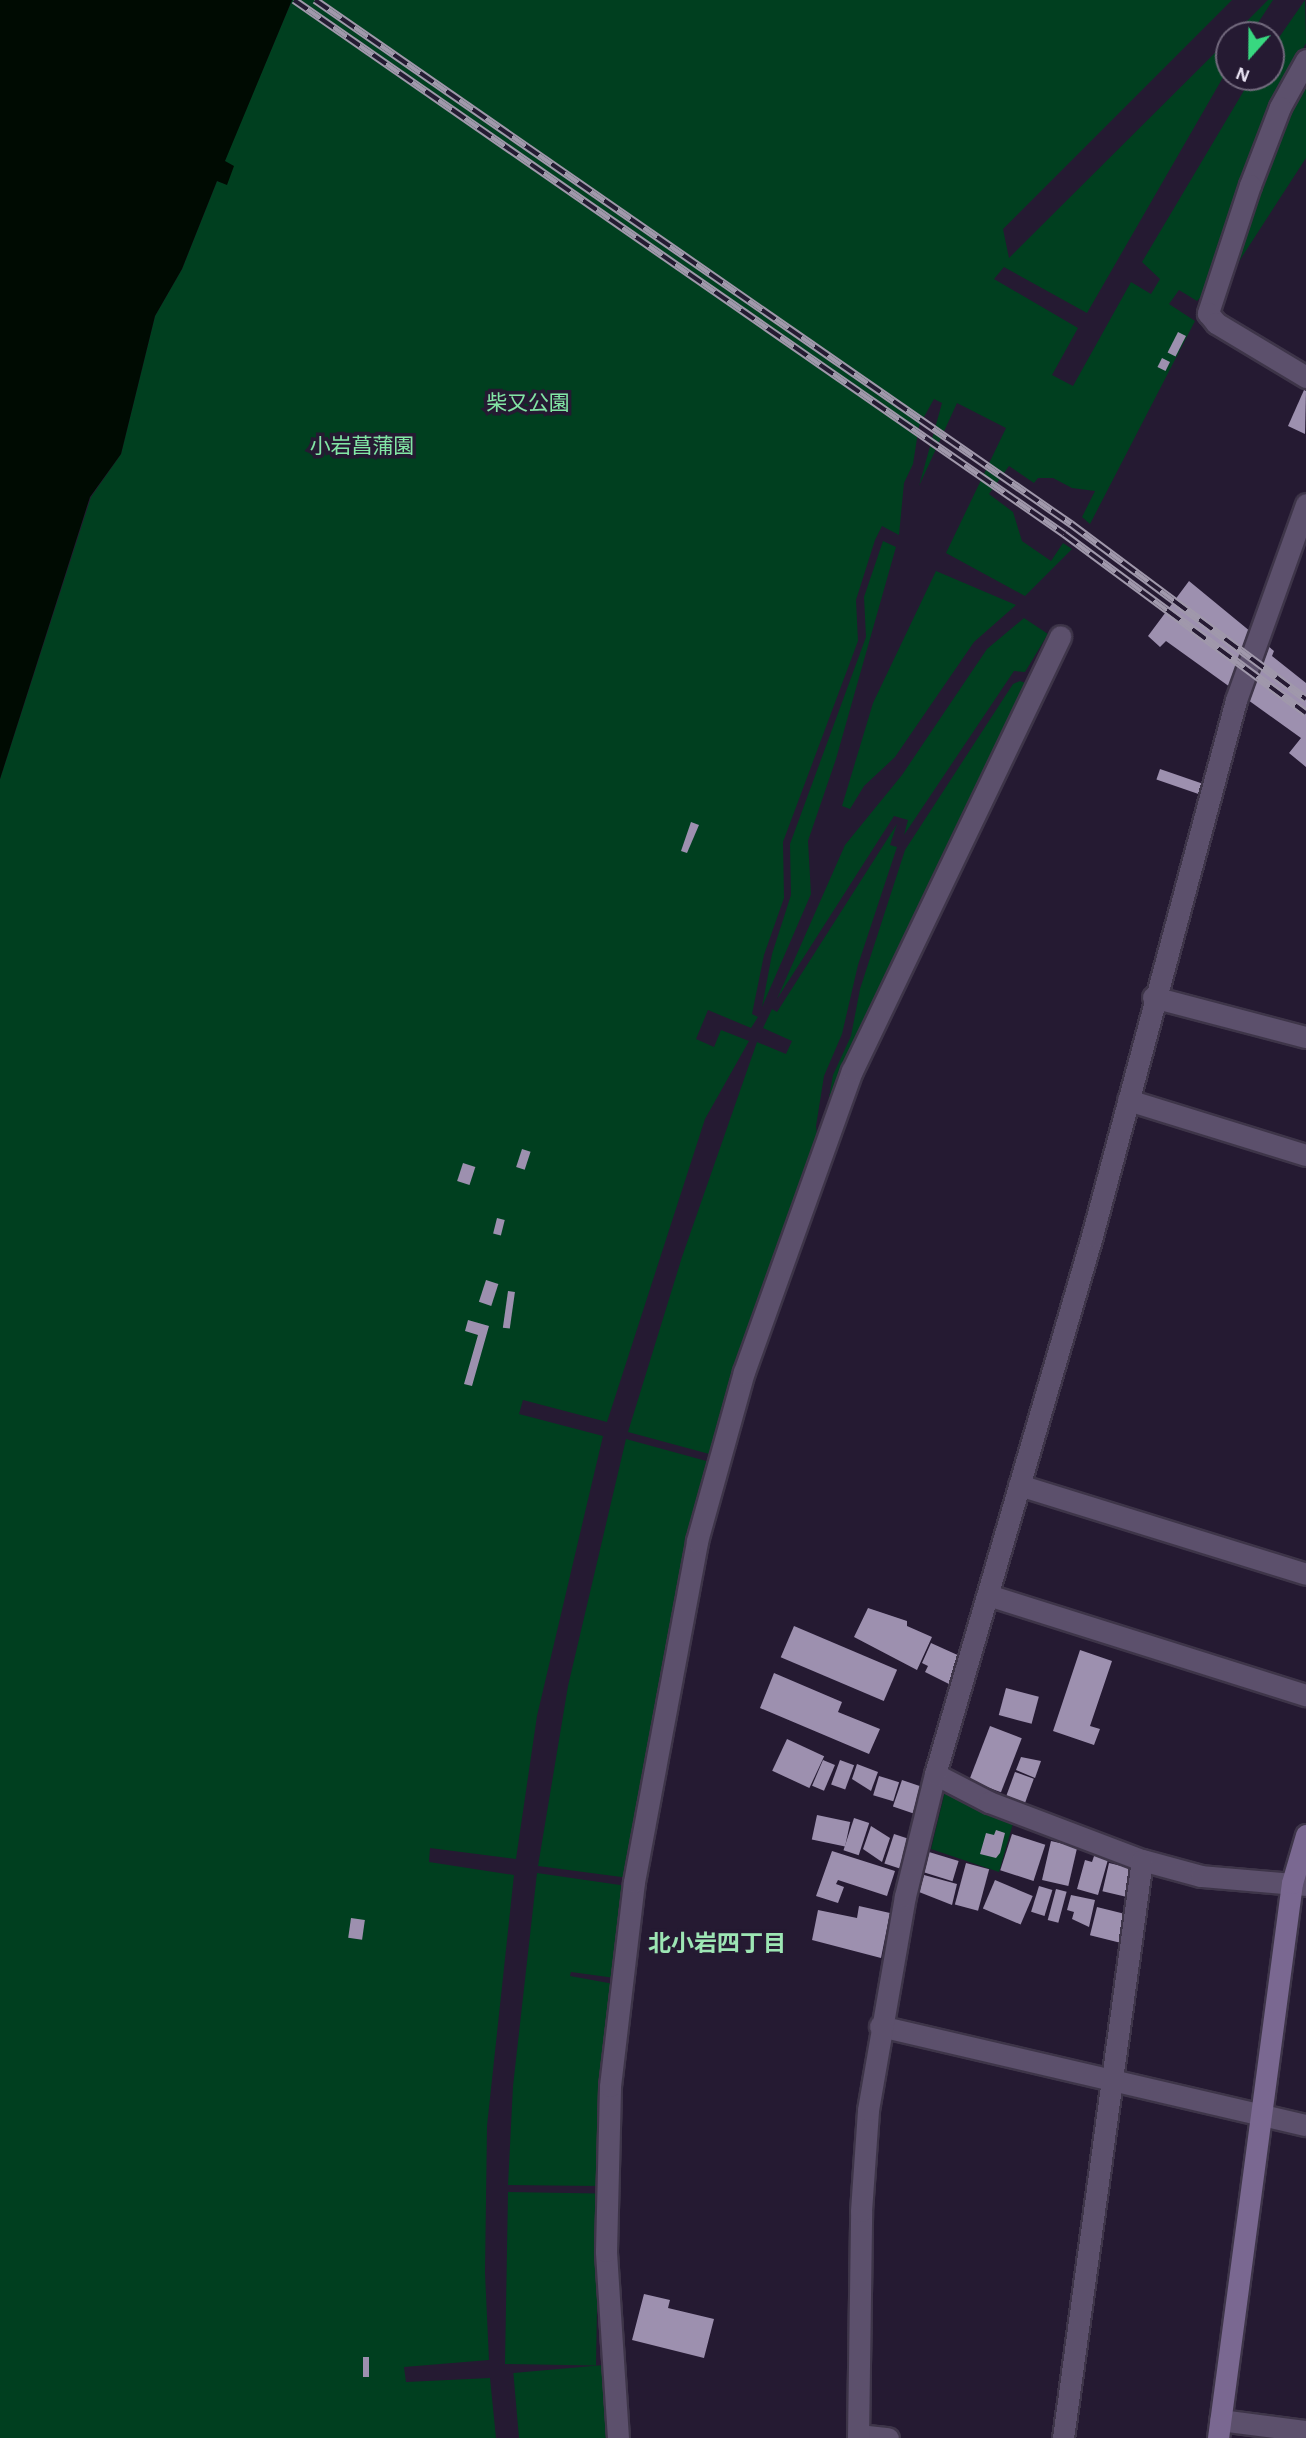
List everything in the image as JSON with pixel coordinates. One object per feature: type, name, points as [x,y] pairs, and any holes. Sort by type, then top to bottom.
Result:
[{"type":"street","points":[[1306,61],[1280,107],[1250,185],[1208,313],[1216,323],[1306,377]]},
{"type":"street","points":[[888,2438],[858,2437],[862,2211],[880,2026],[935,1774],[1128,1100],[1153,996],[1248,663],[1306,504]]},
{"type":"street","points":[[618,2438],[606,2251],[610,2086],[634,1882],[697,1541],[744,1372],[852,1071],[1060,636]]},
{"type":"street","points":[[1153,996],[1306,1037]]},
{"type":"street","points":[[1128,1100],[1306,1155]]},
{"type":"street","points":[[1019,1485],[1306,1574]]},
{"type":"street","points":[[988,1595],[1306,1695]]},
{"type":"street","points":[[935,1774],[989,1802],[1142,1860],[1201,1876],[1299,1884]]},
{"type":"street","points":[[1306,1836],[1261,2115],[1219,2429],[1306,2431]]},
{"type":"street","points":[[1063,2438],[1142,1860]]},
{"type":"street","points":[[880,2026],[1306,2125]]},
{"type":"green space","name":"柴又公園","points":[[292,0],[1232,0],[1003,229],[1009,258],[1215,53],[1215,91],[1087,313],[1004,267],[994,279],[1078,328],[1052,375],[1073,386],[1131,282],[1151,294],[1160,279],[1142,262],[1244,91],[1280,91],[1208,289],[1197,301],[1179,290],[1169,304],[1195,321],[1090,524],[1082,517],[1095,491],[1072,488],[1053,478],[1038,478],[1034,483],[1009,466],[989,494],[1013,512],[1022,541],[1051,561],[1063,543],[1072,549],[1025,596],[946,553],[1006,428],[957,403],[919,486],[942,403],[934,399],[919,426],[913,464],[904,483],[899,535],[882,526],[875,540],[856,600],[858,641],[783,842],[784,898],[764,955],[752,1014],[758,1017],[751,1028],[708,1010],[696,1039],[714,1047],[721,1030],[749,1041],[705,1119],[607,1422],[523,1400],[519,1414],[603,1436],[537,1716],[516,1859],[430,1848],[429,1862],[514,1875],[487,2126],[485,2273],[489,2360],[404,2367],[406,2382],[490,2378],[496,2438],[0,2438],[0,779],[91,497],[121,454],[155,316],[182,269],[217,181],[226,184],[224,162]]},
{"type":"green space","points":[[1268,0],[1273,0],[1259,21],[1247,21]]},
{"type":"green space","name":"柴又公園","points":[[1305,0],[1306,43],[1285,82],[1285,29]]},
{"type":"green space","points":[[1306,76],[1306,158],[1227,280],[1289,108]]},
{"type":"green space","points":[[883,541],[896,547],[836,759],[808,841],[811,894],[762,1007],[772,954],[791,895],[790,844],[866,637],[864,597]]},
{"type":"green space","points":[[936,571],[1016,605],[974,642],[895,757],[864,786],[850,809],[842,806],[873,703]]},
{"type":"green space","points":[[1024,618],[1048,634],[1025,672],[1014,671],[904,835],[908,820],[894,816],[777,999],[845,845],[902,775],[987,649]]},
{"type":"green space","points":[[1020,681],[1028,684],[824,1126],[833,1075],[851,1036],[860,989],[905,850],[1013,684]]},
{"type":"green space","points":[[897,824],[890,845],[897,847],[858,965],[842,1034],[824,1076],[816,1126],[818,1143],[713,1455],[628,1432],[682,1257],[757,1042],[786,1054],[792,1041],[763,1028],[772,1009],[777,1012]]},
{"type":"green space","points":[[626,1439],[710,1462],[629,1878],[538,1866],[568,1686]]},
{"type":"green space","points":[[945,1791],[1014,1820],[999,1872],[931,1849]]},
{"type":"green space","points":[[537,1873],[627,1886],[615,1978],[571,1972],[570,1976],[614,1984],[599,2186],[508,2185],[513,2086]]},
{"type":"green space","points":[[508,2192],[599,2194],[596,2366],[505,2364]]},
{"type":"green space","points":[[604,2365],[610,2438],[519,2438],[513,2373]]},
{"type":"shaded area","points":[[0,0],[292,0],[225,161],[234,166],[227,185],[217,181],[182,269],[155,316],[121,454],[90,497],[0,779]]},
{"type":"building","points":[[1178,332],[1186,336],[1176,357],[1168,352]]},
{"type":"building","points":[[1162,358],[1170,362],[1165,371],[1157,367]]},
{"type":"building","points":[[1304,390],[1306,391],[1305,434],[1288,426]]},
{"type":"building","points":[[1189,581],[1274,651],[1272,656],[1306,683],[1306,767],[1289,753],[1301,738],[1166,641],[1160,647],[1148,636]]},
{"type":"building","points":[[1160,769],[1203,784],[1200,794],[1156,779]]},
{"type":"building","points":[[691,822],[699,825],[687,853],[681,851]]},
{"type":"building","points":[[522,1149],[531,1152],[525,1170],[516,1167]]},
{"type":"building","points":[[463,1163],[475,1167],[469,1185],[457,1181]]},
{"type":"building","points":[[497,1218],[505,1220],[501,1235],[493,1234]]},
{"type":"building","points":[[486,1280],[498,1284],[491,1306],[479,1302]]},
{"type":"building","points":[[508,1291],[515,1292],[510,1329],[503,1328]]},
{"type":"building","points":[[468,1320],[489,1326],[472,1386],[464,1384],[478,1335],[465,1331]]},
{"type":"building","points":[[868,1608],[907,1621],[907,1626],[932,1637],[917,1670],[854,1637]]},
{"type":"building","points":[[794,1626],[897,1670],[884,1701],[781,1657]]},
{"type":"building","points":[[931,1643],[962,1657],[949,1684],[925,1672],[928,1666],[922,1663]]},
{"type":"building","points":[[1080,1650],[1112,1661],[1090,1726],[1100,1729],[1094,1745],[1053,1731]]},
{"type":"building","points":[[774,1673],[842,1702],[838,1712],[880,1729],[869,1754],[760,1708]]},
{"type":"building","points":[[1006,1688],[1039,1697],[1032,1724],[999,1715]]},
{"type":"building","points":[[990,1726],[1022,1738],[1001,1792],[969,1780]]},
{"type":"building","points":[[787,1739],[824,1756],[809,1788],[772,1771]]},
{"type":"building","points":[[1021,1757],[1041,1761],[1035,1778],[1016,1770]]},
{"type":"building","points":[[823,1760],[835,1765],[824,1791],[812,1786]]},
{"type":"building","points":[[840,1760],[854,1765],[845,1790],[831,1784]]},
{"type":"building","points":[[857,1764],[878,1772],[871,1791],[852,1779]]},
{"type":"building","points":[[1015,1772],[1034,1779],[1023,1809],[1004,1802]]},
{"type":"building","points":[[879,1776],[899,1782],[893,1801],[873,1795]]},
{"type":"building","points":[[902,1780],[922,1787],[913,1813],[893,1806]]},
{"type":"building","points":[[817,1815],[850,1822],[845,1847],[812,1839]]},
{"type":"building","points":[[854,1818],[869,1823],[859,1855],[843,1850]]},
{"type":"building","points":[[871,1826],[890,1838],[882,1862],[863,1849]]},
{"type":"building","points":[[996,1830],[1005,1833],[1000,1853],[996,1858],[980,1854],[986,1833],[994,1835]]},
{"type":"building","points":[[894,1834],[909,1839],[900,1868],[884,1863]]},
{"type":"building","points":[[1012,1834],[1045,1845],[1034,1881],[1000,1870]]},
{"type":"building","points":[[1051,1841],[1077,1847],[1068,1886],[1042,1880]]},
{"type":"building","points":[[832,1851],[895,1871],[887,1896],[838,1880],[836,1884],[844,1887],[838,1903],[816,1896]]},
{"type":"building","points":[[929,1852],[959,1861],[953,1881],[923,1872]]},
{"type":"building","points":[[1095,1853],[1109,1856],[1098,1895],[1077,1889],[1085,1860],[1092,1862]]},
{"type":"building","points":[[966,1863],[989,1869],[978,1911],[955,1905]]},
{"type":"building","points":[[1109,1863],[1131,1868],[1125,1896],[1102,1891]]},
{"type":"building","points":[[924,1875],[957,1884],[952,1905],[919,1892]]},
{"type":"building","points":[[995,1880],[1033,1896],[1021,1925],[983,1909]]},
{"type":"building","points":[[1039,1886],[1052,1890],[1044,1916],[1031,1912]]},
{"type":"building","points":[[1056,1889],[1067,1892],[1058,1923],[1048,1920]]},
{"type":"building","points":[[1071,1895],[1095,1900],[1089,1927],[1072,1919],[1074,1912],[1067,1910]]},
{"type":"building","points":[[859,1906],[890,1913],[881,1958],[812,1940],[818,1910],[857,1918]]},
{"type":"building","points":[[1097,1907],[1126,1914],[1119,1942],[1090,1935]]},
{"type":"building","points":[[351,1918],[365,1920],[362,1940],[348,1938]]},
{"type":"building","points":[[644,2294],[670,2300],[668,2308],[714,2319],[704,2358],[632,2340]]},
{"type":"building","points":[[363,2357],[369,2357],[369,2377],[363,2377]]},
{"type":"railway","points":[[294,0],[1064,534],[1306,713]]},
{"type":"railway","points":[[315,0],[1071,524],[1306,699]]},
{"type":"district","name":"北小岩四丁目","points":[[717,1945]]},
{"type":"park label","name":"小岩菖蒲園","points":[[362,447]]}]
